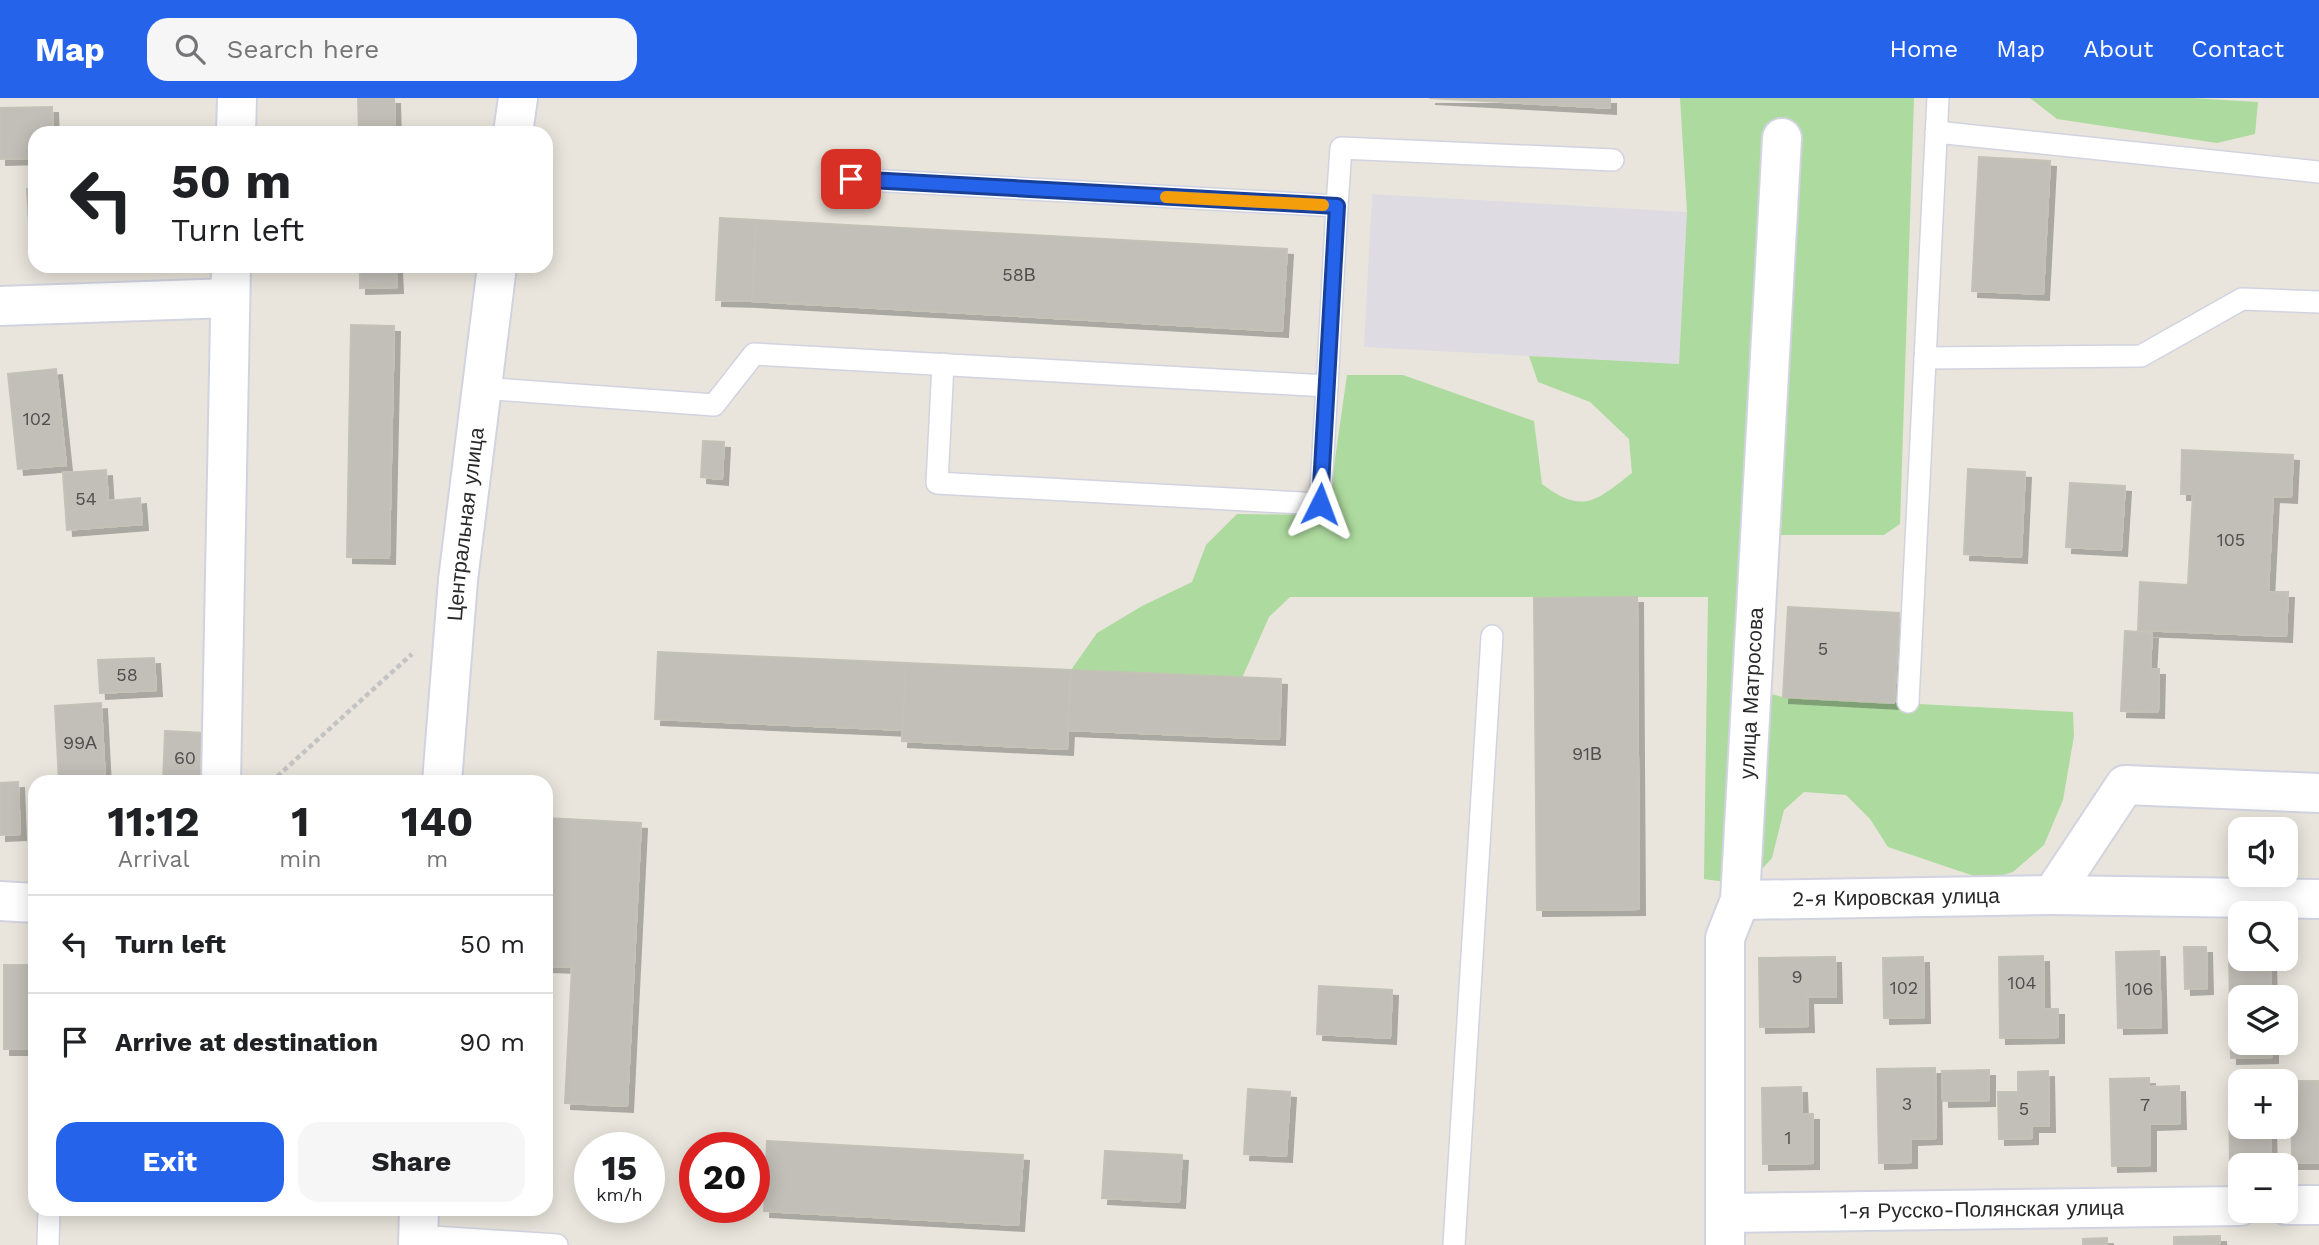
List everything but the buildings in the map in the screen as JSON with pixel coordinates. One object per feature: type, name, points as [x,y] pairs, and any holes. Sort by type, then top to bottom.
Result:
[{"type":"street","points":[[236,126],[237,98]]},
{"type":"street","points":[[514,126],[518,98]]},
{"type":"street","name":"улица Матросова","points":[[1725,1229],[1725,938],[1740,900],[1782,138]]},
{"type":"street","name":"Центральная улица","points":[[443,775],[455,616],[496,273]]},
{"type":"street","points":[[0,306],[231,282],[221,775]]},
{"type":"street","points":[[2052,895],[2125,785],[2319,793]]},
{"type":"street","name":"2-я Кировская улица","points":[[1740,900],[2052,895],[2319,899]]},
{"type":"street","points":[[0,901],[28,902]]},
{"type":"street","points":[[2298,1206],[2319,1205]]},
{"type":"street","name":"1-я Русско-Полянская улица","points":[[1725,1229],[2228,1207]]},
{"type":"lane","points":[[1908,702],[1938,98]]},
{"type":"lane","points":[[1936,132],[2319,172]]},
{"type":"lane","points":[[943,365],[937,483],[1320,504],[1341,148],[1613,160]]},
{"type":"lane","points":[[851,179],[1337,206]]},
{"type":"lane","points":[[1925,358],[2141,356],[2242,299],[2319,302]]},
{"type":"lane","points":[[481,388],[714,405],[754,354],[1327,386]]},
{"type":"lane","points":[[1454,1245],[1492,635]]},
{"type":"lane","points":[[48,1245],[49,1216]]},
{"type":"lane","points":[[418,1230],[557,1245]]},
{"type":"path","points":[[279,775],[455,616]]},
{"type":"shaded area","points":[[1372,194],[1687,212],[1679,364],[1364,347]]},
{"type":"green space","points":[[1680,98],[1914,98],[1900,524],[1884,535],[1775,535],[1764,680],[1771,694],[1783,697],[2073,712],[2074,736],[2063,800],[2044,845],[2013,872],[1986,880],[1888,847],[1870,819],[1846,795],[1804,792],[1784,810],[1772,858],[1752,880],[1726,882],[1704,879],[1708,597],[1290,597],[1269,617],[1242,678],[1071,670],[1097,633],[1142,606],[1192,582],[1206,545],[1237,514],[1327,515],[1347,375],[1403,375],[1534,421],[1542,484],[1568,499],[1579,502],[1599,497],[1632,473],[1629,439],[1590,402],[1538,382],[1529,356],[1679,364],[1687,212]]},
{"type":"green space","points":[[2030,98],[2192,98],[2258,102],[2255,134],[2217,143],[2057,119]]},
{"type":"slow traffic","points":[[1166,197],[1323,205]]},
{"type":"route","points":[[851,179],[1337,206],[1320,504]]}]
